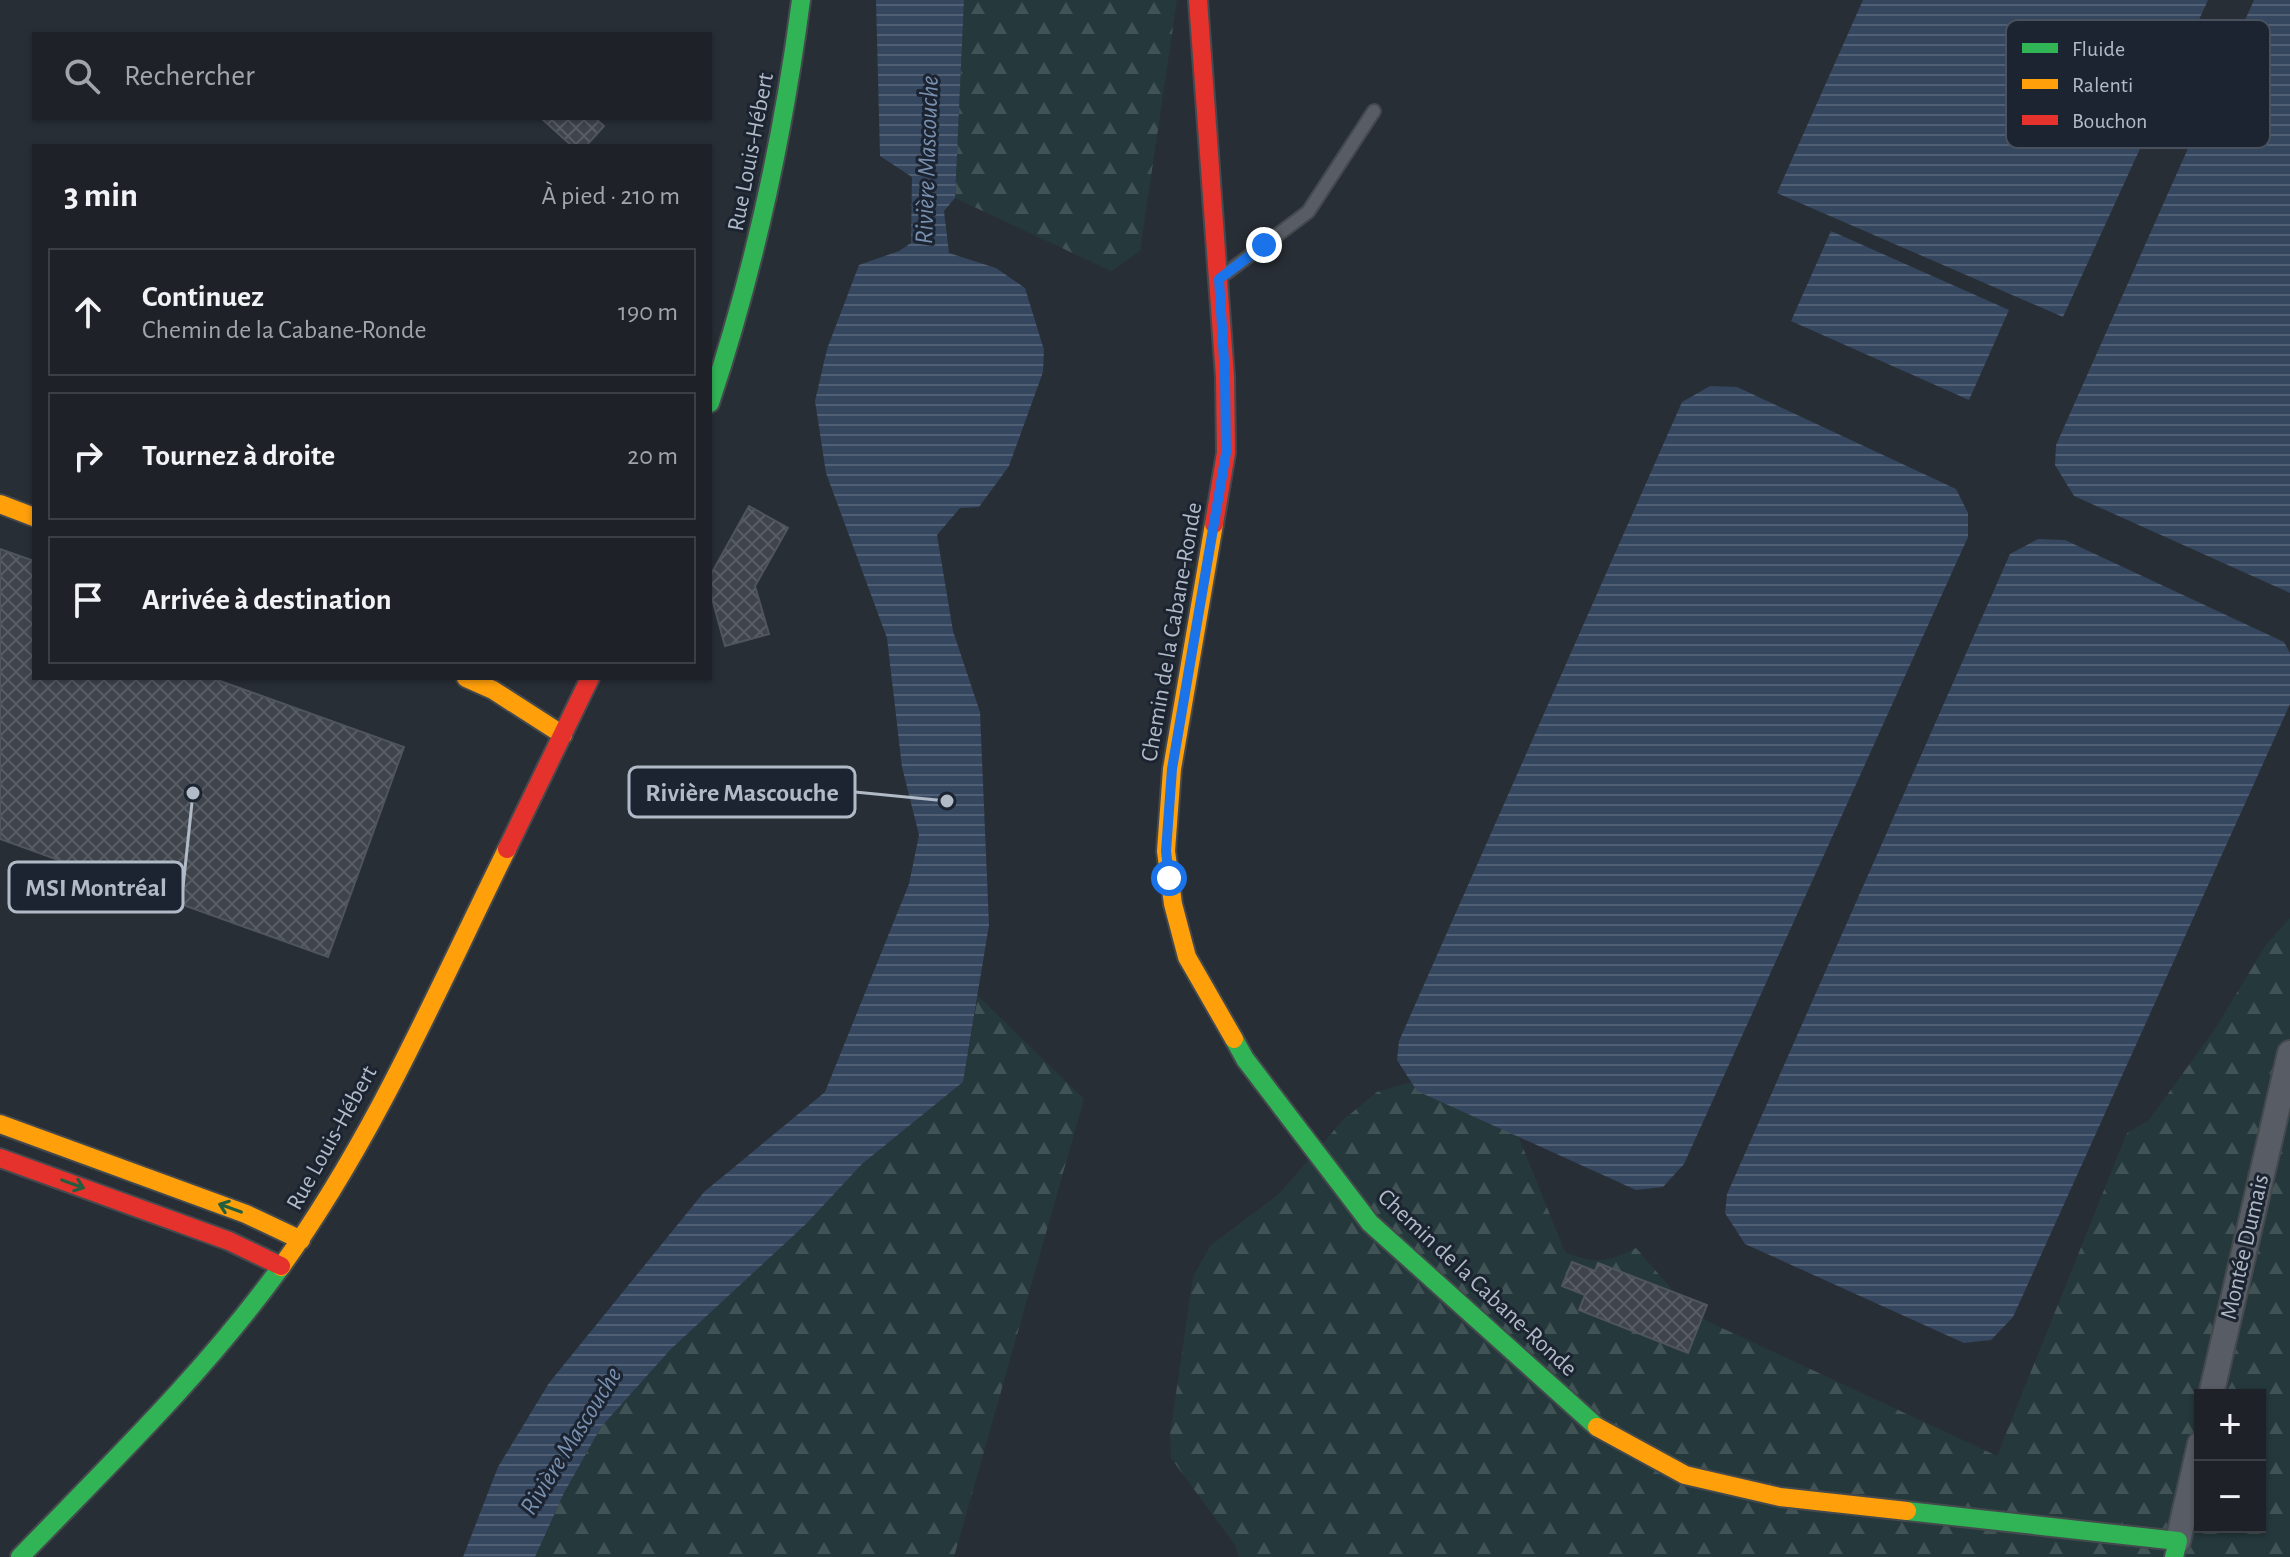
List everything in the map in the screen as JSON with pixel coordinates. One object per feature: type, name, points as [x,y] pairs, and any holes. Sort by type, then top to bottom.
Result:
[{"type":"main road","name":"Rue Louis-Hébert","points":[[712,397],[771,194],[801,0]]},
{"type":"main road","name":"Chemin de la Cabane-Ronde","points":[[1198,0],[1219,279],[1226,453],[1172,769],[1166,851],[1173,904],[1187,957],[1245,1059],[1370,1223],[1596,1426],[1685,1475],[1780,1497],[2176,1549]]},
{"type":"main road","points":[[0,504],[32,516]]},
{"type":"main road","points":[[470,680],[493,690],[563,735]]},
{"type":"main road","name":"Rue Louis-Hébert","points":[[20,1557],[200,1365],[301,1240],[379,1106],[589,680]]},
{"type":"main road","points":[[0,1124],[246,1214],[301,1240]]},
{"type":"main road","points":[[0,1158],[229,1241],[281,1266]]},
{"type":"street","name":"Montée Dumais","points":[[2212,1389],[2290,1053]]},
{"type":"street","points":[[2176,1549],[2196,1461]]},
{"type":"lane","points":[[1219,279],[1308,212],[1374,111]]},
{"type":"green space","points":[[964,0],[1177,0],[1140,251],[1111,271],[955,198]]},
{"type":"green space","points":[[2290,918],[2290,1557],[1239,1557],[1235,1545],[1171,1458],[1170,1435],[1193,1277],[1210,1246],[1279,1194],[1343,1120],[1377,1092],[1433,1076],[1459,1083],[1519,1138],[1565,1252],[1584,1259],[1600,1260],[1617,1257],[1636,1248],[1694,1315],[1997,1456],[2127,1133],[2149,1120],[2215,1029],[2266,945]]},
{"type":"green space","points":[[978,996],[1084,1099],[954,1557],[535,1557],[564,1493],[601,1427],[671,1349],[806,1224],[862,1164],[963,1082]]},
{"type":"water","name":"Rivière Mascouche","points":[[876,0],[964,0],[955,198],[944,211],[949,253],[996,268],[1025,288],[1044,350],[1043,372],[1009,466],[979,507],[960,508],[937,535],[953,631],[980,712],[989,925],[963,1082],[862,1164],[806,1224],[671,1349],[601,1427],[564,1493],[535,1557],[463,1557],[498,1467],[549,1383],[704,1192],[825,1092],[909,884],[919,835],[902,767],[887,638],[826,473],[815,401],[827,349],[859,265],[899,251],[911,243],[912,177],[880,156]]},
{"type":"water","points":[[1863,0],[2208,0],[2199,20],[2006,20],[2006,148],[2140,148],[2063,317],[1777,193]]},
{"type":"water","points":[[2254,0],[2290,0],[2290,593],[2074,496],[2055,465],[2056,445],[2188,148],[2270,148],[2270,20],[2245,20]]},
{"type":"water","points":[[1831,231],[2009,310],[1969,400],[1791,321]]},
{"type":"water","points":[[1710,386],[1737,387],[1956,489],[1968,513],[1968,537],[1684,1164],[1663,1187],[1636,1190],[1417,1091],[1397,1060],[1399,1041],[1682,402]]},
{"type":"water","points":[[2038,539],[2065,540],[2284,642],[2290,653],[2290,704],[2013,1317],[1991,1340],[1964,1343],[1745,1244],[1725,1213],[1727,1194],[2010,554]]},
{"type":"building","points":[[543,120],[597,120],[604,126],[588,144],[570,144]]},
{"type":"building","points":[[749,506],[788,528],[755,586],[769,634],[725,646],[712,598],[712,572]]},
{"type":"building","points":[[0,549],[32,560],[32,680],[218,680],[404,747],[328,957],[0,839]]},
{"type":"building","points":[[1572,1262],[1595,1271],[1598,1263],[1707,1305],[1688,1353],[1579,1310],[1585,1295],[1562,1286]]},
{"type":"traffic: fast","points":[[712,397],[740,304],[765,204],[801,0]]},
{"type":"traffic: fast","points":[[1234,1039],[1245,1059],[1370,1223],[1597,1427]]},
{"type":"traffic: fast","points":[[20,1557],[189,1380],[281,1267]]},
{"type":"traffic: fast","points":[[1907,1511],[2178,1541],[2174,1557]]},
{"type":"traffic: slow","points":[[0,504],[32,516]]},
{"type":"traffic: slow","points":[[1214,524],[1172,769],[1166,851],[1173,904],[1187,957],[1234,1039]]},
{"type":"traffic: slow","points":[[470,680],[493,690],[563,735]]},
{"type":"traffic: slow","points":[[281,1267],[315,1218],[375,1115],[507,849]]},
{"type":"traffic: slow","points":[[0,1124],[246,1214],[301,1240]]},
{"type":"traffic: slow","points":[[1597,1427],[1685,1475],[1780,1497],[1907,1511]]},
{"type":"traffic: jam","points":[[1198,0],[1225,377],[1226,453],[1214,524]]},
{"type":"traffic: jam","points":[[507,849],[589,680]]},
{"type":"traffic: jam","points":[[0,1158],[229,1241],[281,1266]]},
{"type":"place","name":"MSI Montréal","points":[[193,793]]},
{"type":"place","name":"Rivière Mascouche","points":[[947,801]]},
{"type":"route","points":[[1169,878],[1166,851],[1172,769],[1226,453],[1219,279],[1264,245]]}]
